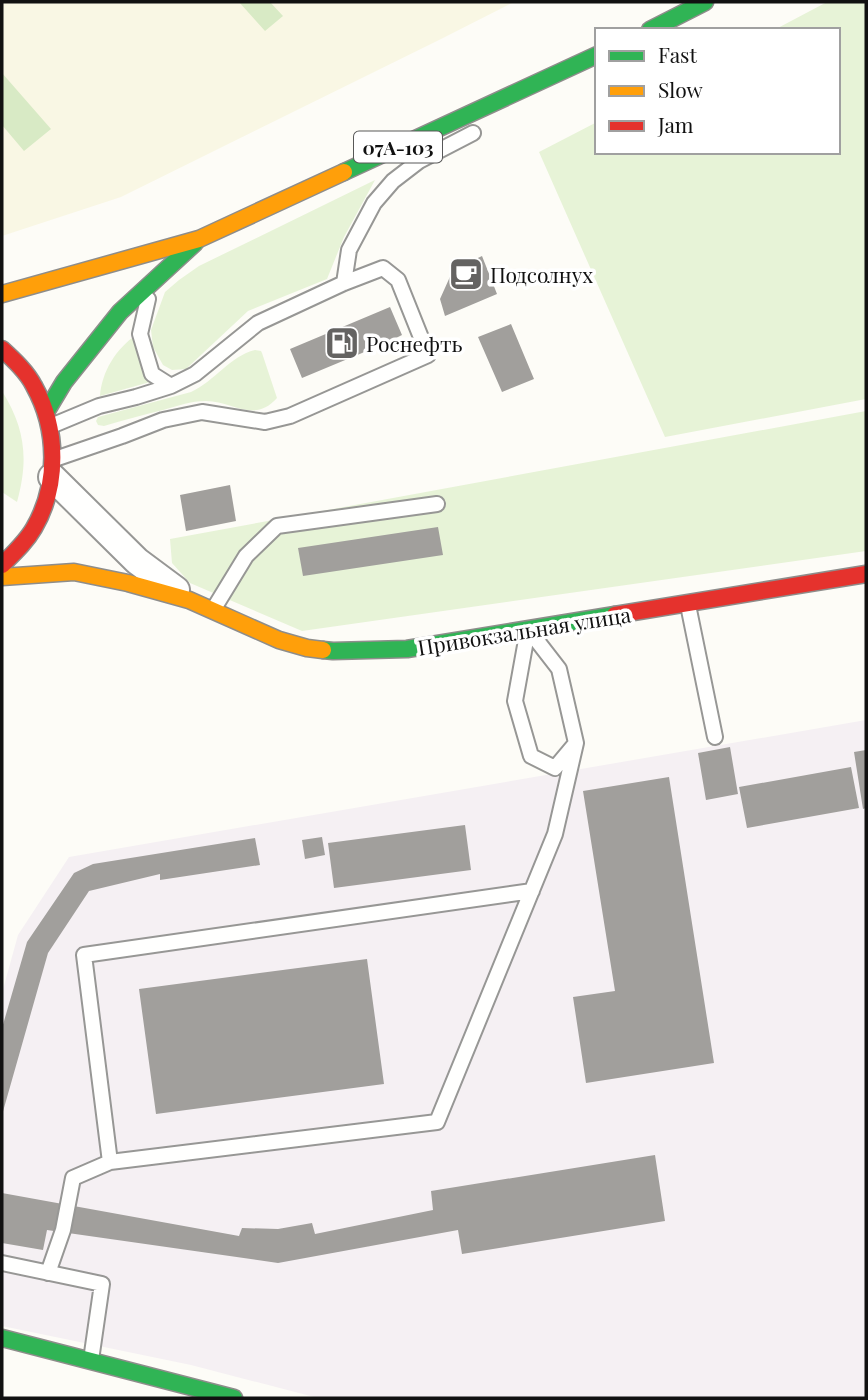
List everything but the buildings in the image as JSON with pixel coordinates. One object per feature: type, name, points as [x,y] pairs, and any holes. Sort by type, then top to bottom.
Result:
[{"type":"main road","points":[[654,28],[705,2]]},
{"type":"main road","name":"07А-103","points":[[2,294],[199,239],[595,56]]},
{"type":"main road","name":"07А-103","points":[[48,419],[64,382],[95,341],[120,312],[199,239]]},
{"type":"main road","points":[[2,349],[34,385],[48,419],[53,468],[46,503],[35,528],[12,557],[2,565]]},
{"type":"main road","name":"Привокзальная улица","points":[[2,577],[74,572],[128,583],[201,605],[279,640],[307,649],[333,651],[407,649],[866,574]]},
{"type":"main road","points":[[2,1338],[234,1398]]},
{"type":"street","name":"Привокзальная улица","points":[[53,468],[136,561],[201,605]]},
{"type":"lane","points":[[531,102],[595,62]]},
{"type":"lane","points":[[344,283],[349,250],[374,203],[393,181],[419,161],[486,126]]},
{"type":"lane","points":[[48,419],[171,386],[195,374],[258,323],[383,268],[398,280],[428,355],[290,416],[265,422],[202,412],[163,420],[53,468]]},
{"type":"lane","points":[[152,283],[141,334],[152,374],[171,386]]},
{"type":"lane","points":[[201,605],[277,526],[437,503]]},
{"type":"lane","points":[[687,603],[715,737]]},
{"type":"lane","points":[[527,629],[515,701],[531,755],[555,768],[576,743]]},
{"type":"lane","points":[[48,1273],[63,1230],[73,1178],[110,1162],[437,1122],[555,835],[576,743],[559,668],[527,629]]},
{"type":"lane","points":[[110,1162],[84,956],[532,891]]},
{"type":"lane","points":[[2,1263],[102,1284],[91,1361]]},
{"type":"shaded area","points":[[2,2],[514,2],[121,197],[2,236]]},
{"type":"shaded area","points":[[866,720],[866,1398],[318,1398],[191,1365],[2,1326],[2,993],[18,935],[69,857]]},
{"type":"green space","points":[[239,2],[270,2],[283,16],[265,31]]},
{"type":"green space","points":[[827,2],[866,2],[866,399],[665,437],[539,152],[595,123],[595,154],[840,154],[840,28],[778,28]]},
{"type":"green space","points":[[2,73],[51,129],[24,151],[2,125]]},
{"type":"green space","points":[[375,180],[344,237],[327,279],[248,311],[186,369],[172,370],[163,365],[153,347],[151,330],[165,292],[199,266]]},
{"type":"green space","points":[[136,335],[140,359],[150,382],[100,396],[111,361]]},
{"type":"green space","points":[[255,350],[262,353],[277,398],[268,406],[252,410],[200,401],[104,426],[98,425],[96,421],[98,417],[191,392],[208,382],[230,363]]},
{"type":"green space","points":[[2,391],[16,418],[23,444],[23,472],[17,502],[2,492]]},
{"type":"green space","points":[[866,411],[866,551],[302,631],[190,583],[172,563],[170,539]]},
{"type":"traffic: fast","points":[[654,28],[705,2]]},
{"type":"traffic: fast","points":[[344,172],[595,56]]},
{"type":"traffic: fast","points":[[46,412],[64,382],[120,312],[195,243]]},
{"type":"traffic: fast","points":[[323,650],[407,649],[615,615]]},
{"type":"traffic: fast","points":[[2,1338],[234,1398]]},
{"type":"traffic: slow","points":[[2,294],[199,239],[344,172]]},
{"type":"traffic: slow","points":[[2,577],[74,572],[128,583],[189,600],[279,640],[323,650]]},
{"type":"traffic: jam","points":[[2,349],[28,376],[42,403],[48,420],[52,457],[48,494],[42,511],[27,538],[2,565]]},
{"type":"traffic: jam","points":[[615,615],[866,574]]},
{"type":"place","name":"Подсолнух","points":[[466,274]]},
{"type":"place","name":"Роснефть","points":[[342,343]]}]
